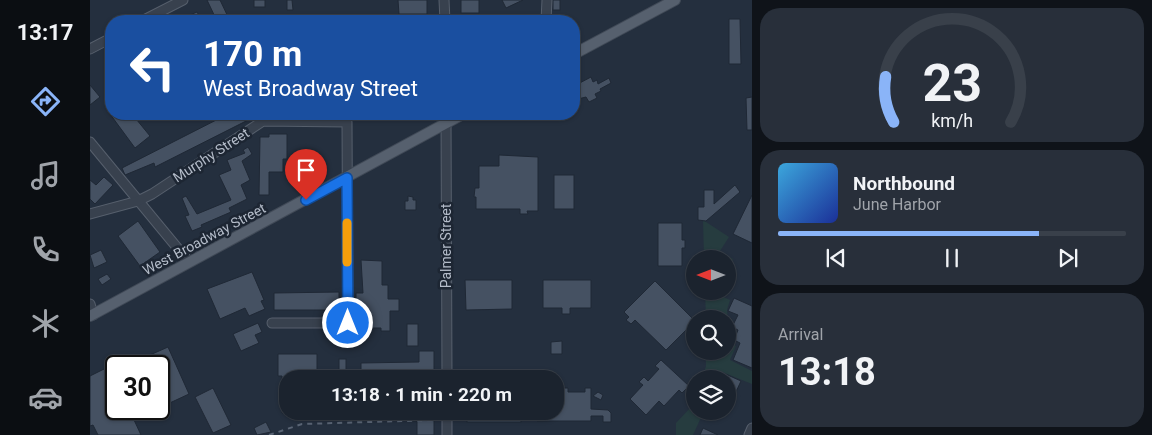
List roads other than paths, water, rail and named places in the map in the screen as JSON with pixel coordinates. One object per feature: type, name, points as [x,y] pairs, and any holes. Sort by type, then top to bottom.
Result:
[{"type":"main road","points":[[580,51],[675,0]]},
{"type":"main road","name":"West Broadway Street","points":[[91,312],[347,178],[443,120]]},
{"type":"street","points":[[153,15],[182,0]]},
{"type":"street","points":[[444,0],[445,15]]},
{"type":"street","points":[[546,15],[547,0]]},
{"type":"street","points":[[90,49],[105,41]]},
{"type":"street","name":"Palmer Street","points":[[446,120],[447,370]]},
{"type":"street","name":"Murphy Street","points":[[90,214],[138,201],[263,121],[347,122],[347,178]]},
{"type":"street","points":[[90,142],[189,262]]},
{"type":"street","points":[[272,323],[348,323],[347,178]]},
{"type":"street","points":[[447,420],[447,435]]},
{"type":"street","points":[[749,435],[752,428]]},
{"type":"railway","points":[[269,435],[302,424],[437,420]]}]
